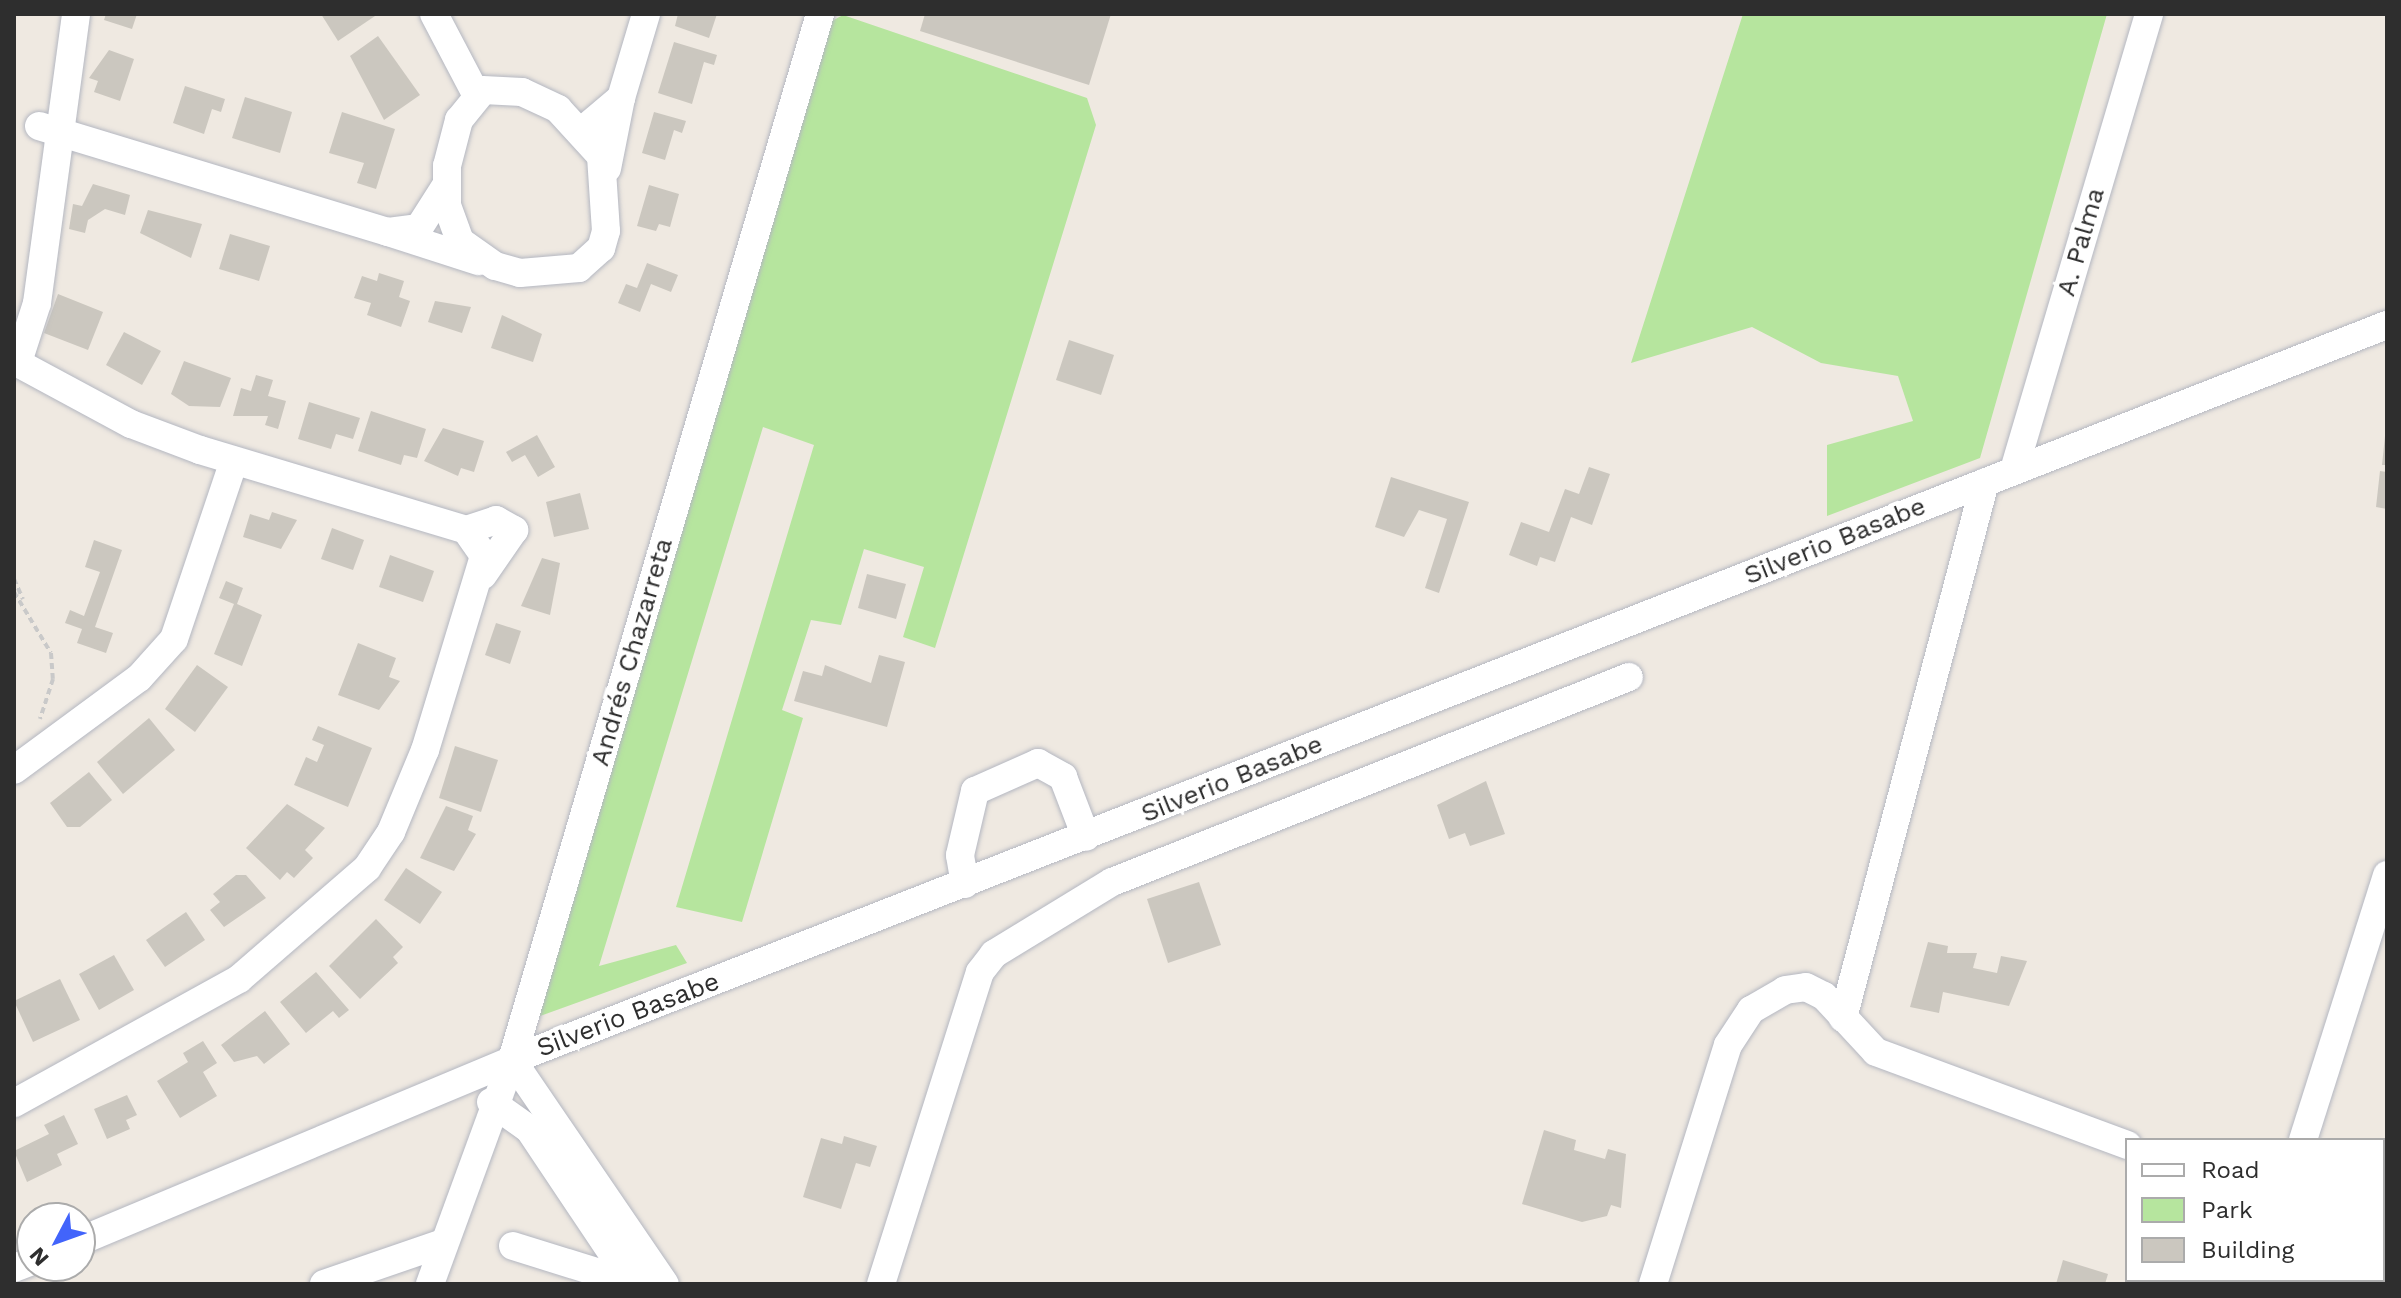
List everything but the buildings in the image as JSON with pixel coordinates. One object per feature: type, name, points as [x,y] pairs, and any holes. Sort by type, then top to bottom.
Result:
[{"type":"street","points":[[14,1103],[239,979],[367,868],[407,796],[478,582],[514,530],[496,520],[466,530],[234,461],[131,424],[16,362],[48,128],[57,14]]},
{"type":"street","points":[[48,128],[76,14]]},
{"type":"street","points":[[48,128],[495,266],[556,275],[593,258],[606,231],[606,178],[621,98],[646,14]]},
{"type":"street","name":"Andrés Chazarreta","points":[[430,1284],[491,1102],[512,1060],[820,14]]},
{"type":"street","name":"A. Palma","points":[[2014,470],[2149,14]]},
{"type":"street","points":[[442,21],[476,94]]},
{"type":"street","points":[[476,94],[522,92],[583,130],[606,178]]},
{"type":"street","points":[[388,232],[419,228],[445,187],[459,120],[476,94]]},
{"type":"street","points":[[583,130],[621,98]]},
{"type":"street","points":[[445,187],[460,241],[495,266]]},
{"type":"street","name":"Silverio Basabe","points":[[96,1234],[512,1060],[2387,325]]},
{"type":"street","points":[[14,770],[139,678],[174,639],[234,461]]},
{"type":"street","points":[[1843,1018],[1985,482]]},
{"type":"street","points":[[881,1284],[980,972],[994,954],[1112,882],[1629,677]]},
{"type":"street","points":[[965,884],[960,855],[975,791],[1038,763],[1063,777],[1086,837]]},
{"type":"street","points":[[2304,1138],[2387,875]]},
{"type":"street","points":[[1653,1284],[1741,1020],[1768,995],[1806,987],[1843,1018],[1876,1052],[2125,1144]]},
{"type":"street","points":[[512,1060],[665,1284]]},
{"type":"street","points":[[491,1102],[529,1129],[634,1284]]},
{"type":"street","points":[[324,1284],[443,1243]]},
{"type":"street","points":[[513,1246],[634,1284]]},
{"type":"path","points":[[14,579],[54,668],[37,724]]},
{"type":"path","points":[[14,592],[23,600]]},
{"type":"green space","points":[[1743,14],[2107,14],[1980,458],[1827,516],[1827,445],[1913,421],[1898,376],[1821,363],[1752,327],[1631,363]]},
{"type":"green space","points":[[843,15],[1087,98],[1096,125],[935,648],[903,637],[924,567],[864,549],[841,625],[811,620],[782,710],[803,718],[742,922],[676,907],[814,445],[763,427],[599,966],[676,945],[687,963],[518,1024],[817,29]]}]
